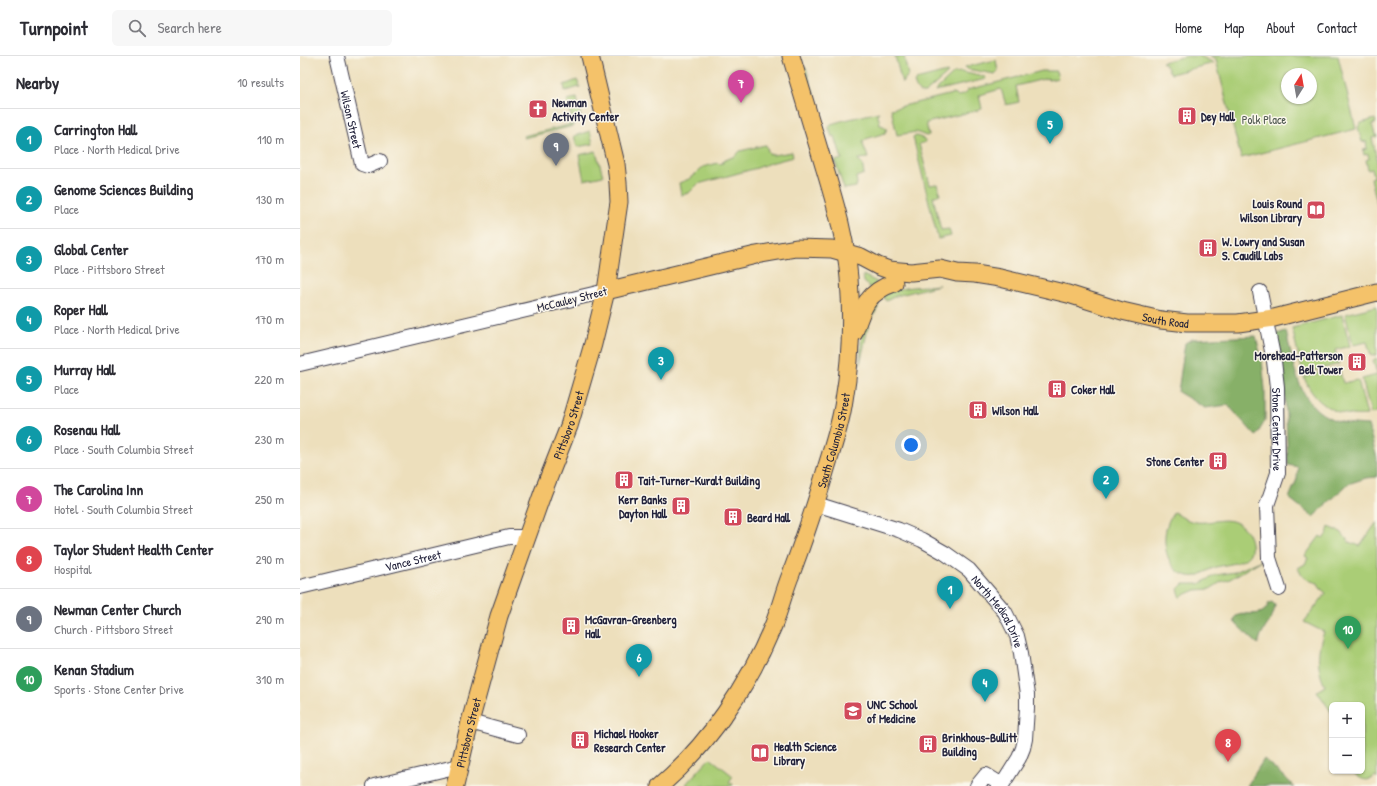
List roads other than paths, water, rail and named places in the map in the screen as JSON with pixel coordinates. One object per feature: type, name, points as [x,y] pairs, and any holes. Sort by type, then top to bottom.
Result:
[{"type":"main road","name":"Pittsboro Street","points":[[455,786],[470,722],[499,616],[571,419],[593,344],[606,291],[619,202],[618,183],[616,164],[590,56]]},
{"type":"main road","name":"South Columbia Street","points":[[660,786],[674,774],[705,739],[727,709],[750,672],[773,624],[816,504],[840,422],[850,347],[850,297],[846,253],[836,205],[791,56]]},
{"type":"main road","name":"McCauley Street","points":[[606,291],[778,250],[820,248],[832,249],[846,253]]},
{"type":"main road","name":"South Road","points":[[846,253],[861,269],[878,278],[894,283],[941,280],[957,273]]},
{"type":"main road","name":"South Road","points":[[846,253],[861,257],[889,270],[911,272],[940,269],[957,273],[980,274],[1068,294],[1122,311],[1161,320],[1206,324],[1238,323],[1266,319],[1377,292]]},
{"type":"main road","points":[[850,347],[862,308],[868,299],[880,289],[894,283]]},
{"type":"street","name":"Wilson Street","points":[[337,56],[362,164],[368,166],[380,161]]},
{"type":"street","name":"McCauley Street","points":[[300,364],[606,291]]},
{"type":"street","name":"Stone Center Drive","points":[[1260,292],[1274,361],[1277,387],[1279,445],[1278,473],[1267,506],[1269,558],[1279,589]]},
{"type":"street","name":"North Medical Drive","points":[[816,504],[899,530],[945,552],[969,570],[1005,612],[1017,636],[1024,670],[1027,695],[1025,738],[1019,758],[1002,785],[986,775],[976,786]]},
{"type":"street","name":"Vance Street","points":[[300,587],[509,536],[527,537]]},
{"type":"street","points":[[470,722],[518,735]]},
{"type":"street","points":[[374,786],[459,766]]},
{"type":"place","name":"The Carolina Inn","points":[[741,103]]},
{"type":"place","name":"Newman Activity Center","points":[[538,109]]},
{"type":"place","name":"Dey Hall","points":[[1187,116]]},
{"type":"place","name":"Murray Hall","points":[[1050,144]]},
{"type":"place","name":"Newman Center Church","points":[[556,166]]},
{"type":"place","name":"Louis Round Wilson Library","points":[[1316,210]]},
{"type":"place","name":"W. Lowry and Susan S. Caudill Labs","points":[[1208,248]]},
{"type":"place","name":"Morehead-Patterson Bell Tower","points":[[1357,362]]},
{"type":"place","name":"Global Center","points":[[661,380]]},
{"type":"place","name":"Coker Hall","points":[[1057,389]]},
{"type":"place","name":"Wilson Hall","points":[[978,410]]},
{"type":"place","name":"Stone Center","points":[[1218,461]]},
{"type":"place","name":"Tait-Turner-Kuralt Building","points":[[624,480]]},
{"type":"place","name":"Genome Sciences Building","points":[[1106,499]]},
{"type":"place","name":"Kerr Banks Dayton Hall","points":[[681,506]]},
{"type":"place","name":"Beard Hall","points":[[733,517]]},
{"type":"place","name":"Carrington Hall","points":[[950,609]]},
{"type":"place","name":"McGavran-Greenberg Hall","points":[[571,626]]},
{"type":"place","name":"Kenan Stadium","points":[[1348,649]]},
{"type":"place","name":"Rosenau Hall","points":[[639,677]]},
{"type":"place","name":"Roper Hall","points":[[985,702]]},
{"type":"place","name":"UNC School of Medicine","points":[[853,711]]},
{"type":"place","name":"Michael Hooker Research Center","points":[[580,740]]},
{"type":"place","name":"Brinkhous-Bullitt Building","points":[[928,744]]},
{"type":"place","name":"Health Science Library","points":[[760,753]]},
{"type":"place","name":"Taylor Student Health Center","points":[[1228,762]]},
{"type":"park label","name":"Polk Place","points":[[1264,119]]}]
